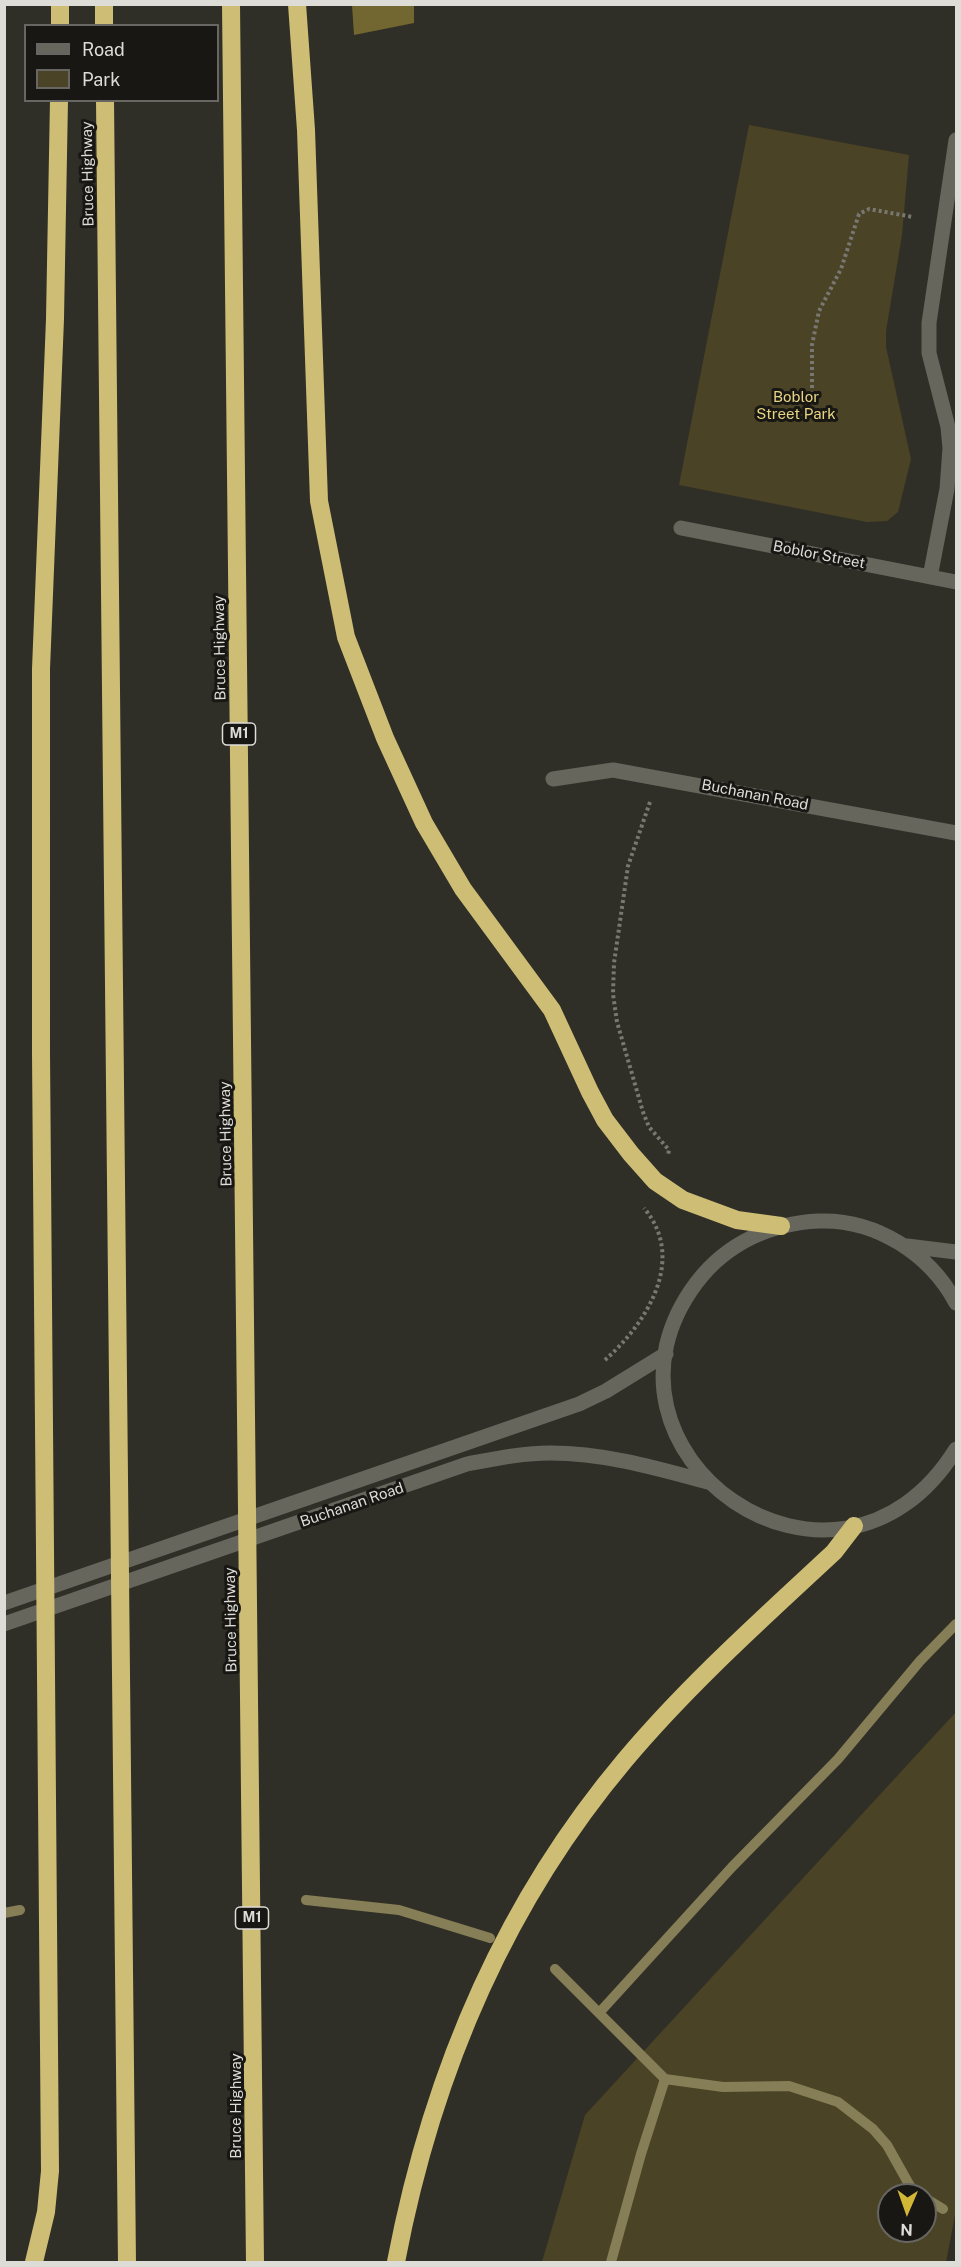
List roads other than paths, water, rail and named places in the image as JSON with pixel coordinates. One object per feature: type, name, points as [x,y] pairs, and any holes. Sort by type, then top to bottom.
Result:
[{"type":"highway","points":[[60,4],[60,24]]},
{"type":"highway","points":[[104,4],[104,24]]},
{"type":"highway","name":"Bruce Highway","points":[[231,4],[255,2262]]},
{"type":"highway","points":[[297,4],[306,130],[319,501],[346,637],[385,738],[424,823],[463,889],[552,1010],[605,1120],[655,1180],[683,1200],[713,1213],[738,1220],[781,1226]]},
{"type":"highway","points":[[34,2262],[46,2212],[50,2171],[41,727],[43,599],[56,320],[59,102]]},
{"type":"highway","name":"Bruce Highway","points":[[105,102],[127,2262]]},
{"type":"highway","points":[[396,2262],[416,2173],[443,2081],[478,1992],[537,1881],[580,1816],[625,1760],[694,1686],[834,1552],[854,1526]]},
{"type":"main road","points":[[930,577],[948,489],[950,448],[948,428],[929,353],[929,323],[957,140]]},
{"type":"main road","name":"Boblor Street","points":[[681,528],[957,582]]},
{"type":"main road","name":"Buchanan Road","points":[[554,779],[613,770],[957,833]]},
{"type":"main road","points":[[957,1303],[938,1275],[904,1245],[885,1235],[844,1223],[802,1222],[781,1226],[739,1244],[704,1273],[680,1311],[666,1354],[666,1394],[670,1413],[685,1450],[708,1482],[725,1497],[764,1519],[809,1529],[854,1526],[876,1519],[911,1500],[937,1476],[957,1449]]},
{"type":"main road","points":[[904,1245],[957,1252]]},
{"type":"main road","name":"Buchanan Road","points":[[4,1603],[579,1404],[606,1391],[666,1354]]},
{"type":"main road","name":"Buchanan Road","points":[[4,1624],[467,1464],[548,1453],[624,1460],[708,1482]]},
{"type":"waterway","points":[[599,2013],[732,1867],[838,1759],[920,1661],[956,1624]]},
{"type":"waterway","points":[[306,1900],[399,1910],[490,1938]]},
{"type":"waterway","points":[[4,1913],[20,1910]]},
{"type":"waterway","points":[[555,1969],[665,2079],[723,2087],[789,2086],[838,2102],[873,2129],[887,2145],[908,2183]]},
{"type":"waterway","points":[[611,2262],[665,2079]]},
{"type":"waterway","points":[[937,2205],[943,2209]]},
{"type":"park label","name":"Boblor Street Park","points":[[796,406]]}]
